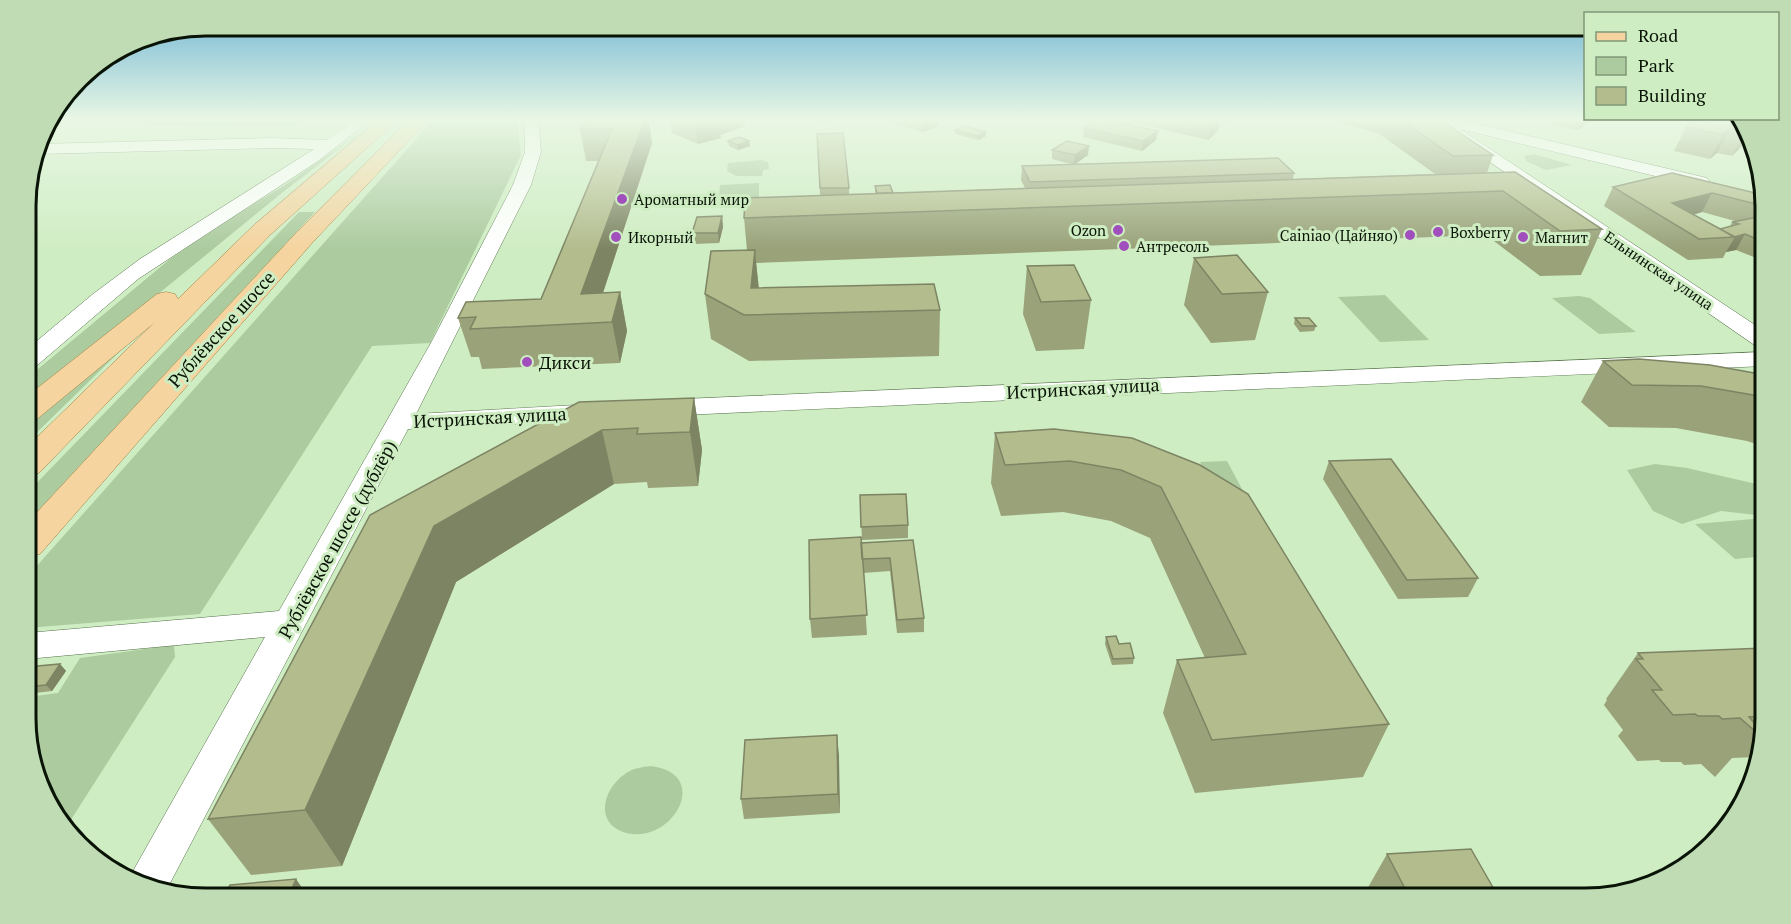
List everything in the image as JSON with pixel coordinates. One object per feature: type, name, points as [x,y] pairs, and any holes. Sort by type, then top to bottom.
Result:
[{"type":"main road","name":"Рублёвское шоссе","points":[[36,457],[262,230],[340,162]]},
{"type":"main road","name":"Рублёвское шоссе","points":[[36,535],[304,238],[378,162]]},
{"type":"main road","points":[[36,404],[165,300],[262,230]]},
{"type":"street","points":[[36,354],[105,294],[146,264],[303,162]]},
{"type":"street","name":"Рублёвское шоссе (дублёр)","points":[[151,878],[402,422],[522,185],[530,162]]},
{"type":"street","name":"Ельнинская улица","points":[[1500,162],[1755,335]]},
{"type":"street","points":[[1618,162],[1721,187]]},
{"type":"street","name":"Истринская улица","points":[[402,422],[1206,382],[1755,359]]},
{"type":"street","points":[[36,645],[291,622]]},
{"type":"green space","points":[[318,162],[322,162],[36,394],[36,371],[170,259]]},
{"type":"green space","points":[[396,162],[518,162],[430,343],[372,346],[200,614],[36,627],[36,567]]},
{"type":"green space","points":[[768,162],[769,169],[763,170],[762,176],[736,176],[727,171],[728,163]]},
{"type":"green space","points":[[1528,162],[1562,162],[1572,165],[1546,170]]},
{"type":"green space","points":[[759,183],[759,198],[719,196],[720,185]]},
{"type":"green space","points":[[299,212],[315,212],[36,514],[36,484]]},
{"type":"green space","points":[[1385,295],[1429,340],[1380,342],[1338,297]]},
{"type":"green space","points":[[1579,296],[1590,298],[1636,332],[1599,334],[1552,298]]},
{"type":"green space","points":[[152,320],[36,433],[36,414]]},
{"type":"green space","points":[[1227,461],[1249,502],[1222,504],[1200,462]]},
{"type":"green space","points":[[1655,464],[1687,468],[1755,484],[1755,515],[1721,511],[1682,524],[1653,511],[1627,470]]},
{"type":"green space","points":[[1755,519],[1755,557],[1735,559],[1695,524]]},
{"type":"green space","points":[[174,645],[175,657],[71,820],[49,783],[42,762],[37,740],[36,696],[58,693],[80,658]]},
{"type":"green space","points":[[651,766],[670,772],[680,782],[682,795],[679,808],[670,820],[656,830],[641,834],[623,832],[608,820],[605,804],[608,795],[612,787],[625,774],[634,769]]},
{"type":"building","points":[[598,162],[629,162],[581,294],[620,292],[612,322],[470,329],[476,317],[458,318],[466,302],[541,299]]},
{"type":"building","points":[[819,162],[846,162],[849,188],[820,188]]},
{"type":"building","points":[[1146,162],[1282,162],[1294,173],[1030,182],[1022,166]]},
{"type":"building","points":[[1515,172],[1602,229],[1560,231],[1503,191],[744,218],[745,198]]},
{"type":"building","points":[[1672,173],[1754,193],[1755,204],[1712,193],[1672,203],[1735,237],[1699,239],[1613,187]]},
{"type":"building","points":[[890,185],[893,193],[877,193],[875,186]]},
{"type":"building","points":[[722,216],[718,233],[692,233],[697,217]]},
{"type":"building","points":[[1755,218],[1755,238],[1745,234],[1734,237],[1720,229],[1739,224],[1732,222]]},
{"type":"building","points":[[755,250],[751,288],[934,284],[940,310],[744,315],[705,294],[711,251]]},
{"type":"building","points":[[1237,255],[1268,292],[1222,294],[1194,258]]},
{"type":"building","points":[[1074,265],[1091,300],[1041,302],[1027,266]]},
{"type":"building","points":[[1295,318],[1309,318],[1316,326],[1302,326]]},
{"type":"building","points":[[1639,359],[1710,365],[1755,373],[1755,395],[1701,386],[1632,385],[1603,361]]},
{"type":"building","points":[[694,398],[690,432],[637,434],[638,428],[602,430],[434,526],[305,810],[208,819],[370,515],[579,402]]},
{"type":"building","points":[[1054,429],[1132,438],[1200,465],[1248,494],[1389,724],[1212,740],[1177,660],[1246,654],[1161,487],[1121,470],[1070,461],[1005,465],[995,433]]},
{"type":"building","points":[[1391,459],[1478,578],[1407,580],[1329,461]]},
{"type":"building","points":[[906,494],[908,525],[861,527],[860,495]]},
{"type":"building","points":[[861,537],[867,615],[810,619],[809,540]]},
{"type":"building","points":[[913,540],[924,618],[897,620],[890,558],[862,559],[861,543]]},
{"type":"building","points":[[1116,636],[1119,644],[1130,643],[1134,658],[1113,659],[1106,637]]},
{"type":"building","points":[[1755,648],[1755,717],[1749,717],[1755,724],[1754,731],[1740,718],[1722,719],[1719,716],[1695,714],[1673,715],[1652,690],[1662,690],[1636,659],[1643,659],[1638,653]]},
{"type":"building","points":[[60,664],[46,685],[36,686],[36,666]]},
{"type":"building","points":[[837,735],[838,794],[741,799],[745,740]]},
{"type":"building","points":[[1471,849],[1493,888],[1405,888],[1387,854]]},
{"type":"building","points":[[296,879],[292,888],[228,888],[230,885]]},
{"type":"place","name":"Ароматный мир","points":[[622,199]]},
{"type":"place","name":"Ozon","points":[[1118,230]]},
{"type":"place","name":"Boxberry","points":[[1438,232]]},
{"type":"place","name":"Cainiao (Цайняо)","points":[[1410,235]]},
{"type":"place","name":"Икорный","points":[[616,237]]},
{"type":"place","name":"Магнит","points":[[1523,237]]},
{"type":"place","name":"Антресоль","points":[[1124,246]]},
{"type":"place","name":"Дикси","points":[[527,362]]}]
